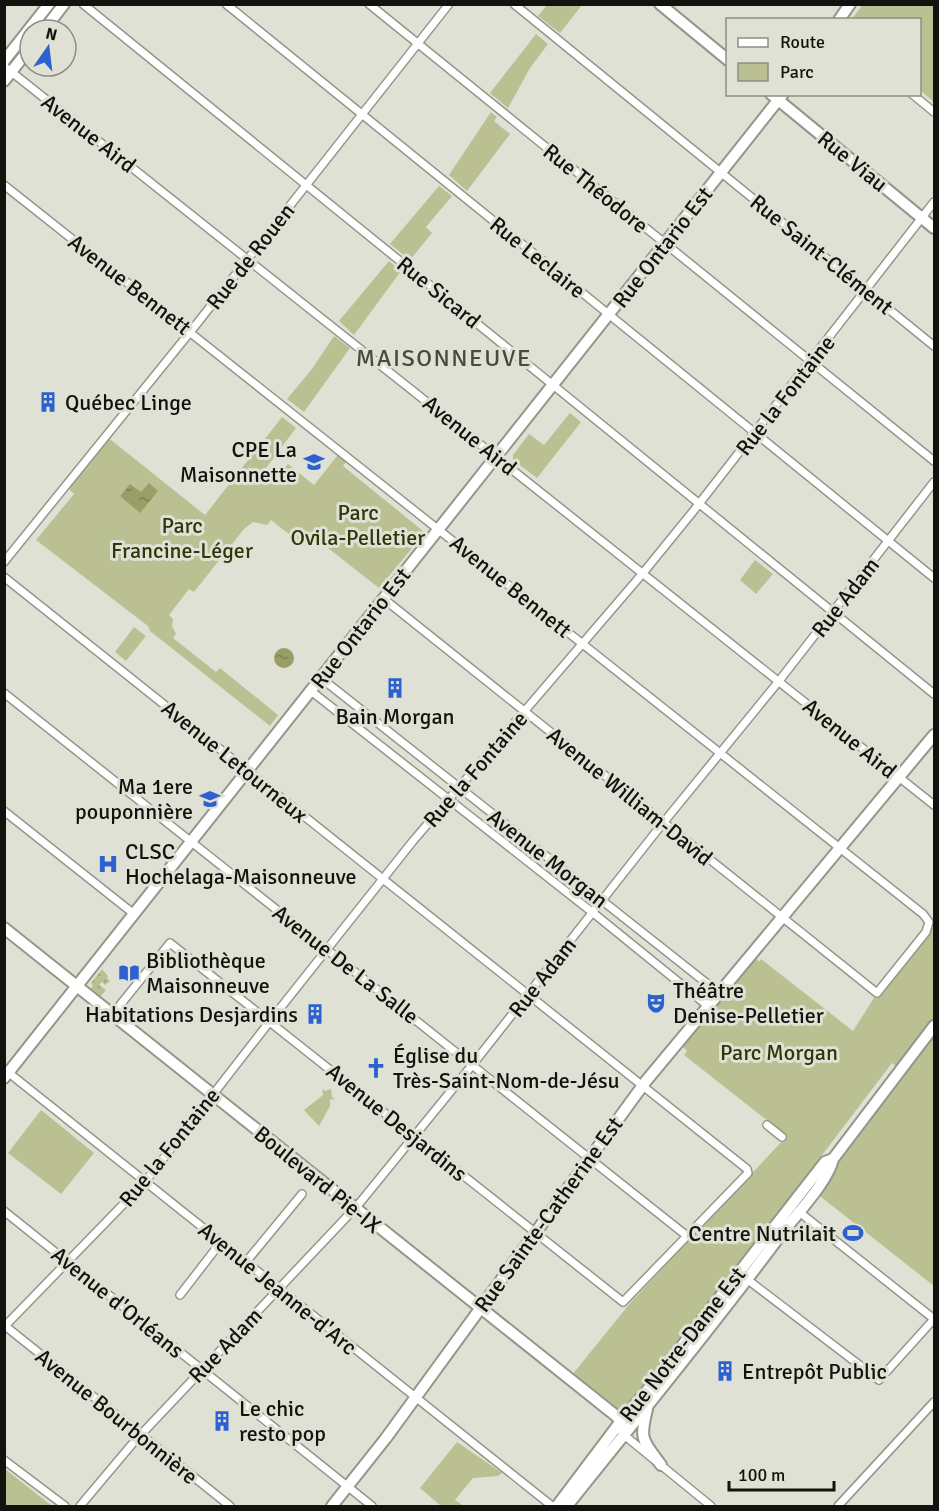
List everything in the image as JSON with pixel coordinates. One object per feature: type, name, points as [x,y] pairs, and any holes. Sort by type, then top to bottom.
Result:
[{"type":"main road","points":[[4,62],[49,4]]},
{"type":"main road","points":[[53,18],[64,4]]},
{"type":"main road","points":[[660,4],[726,58]]},
{"type":"main road","points":[[840,18],[850,4]]},
{"type":"main road","points":[[7,73],[18,61]]},
{"type":"main road","name":"Rue Ontario Est","points":[[6,1073],[722,172],[777,97]]},
{"type":"main road","name":"Rue Viau","points":[[777,97],[934,228]]},
{"type":"main road","name":"Rue Sainte-Catherine Est","points":[[332,1506],[415,1397],[642,1087],[934,735]]},
{"type":"main road","name":"Boulevard Pie-IX","points":[[4,928],[75,989],[621,1427]]},
{"type":"main road","name":"Boulevard Pie-IX","points":[[4,937],[112,1015],[312,1181],[353,1210],[385,1240],[478,1310]]},
{"type":"main road","name":"Rue Notre-Dame Est","points":[[557,1506],[621,1427],[648,1405],[748,1280],[825,1162],[832,1159],[934,1026]]},
{"type":"main road","name":"Rue Notre-Dame Est","points":[[567,1506],[646,1392],[795,1208]]},
{"type":"main road","points":[[648,1405],[642,1434],[643,1440],[661,1465]]},
{"type":"street","name":"Rue Sicard","points":[[83,4],[934,694]]},
{"type":"street","name":"Rue Leclaire","points":[[226,4],[934,578]]},
{"type":"street","name":"Rue Théodore","points":[[369,4],[934,461]]},
{"type":"street","name":"Rue de Rouen","points":[[4,562],[190,332],[449,4]]},
{"type":"street","name":"Rue Saint-Clément","points":[[513,4],[934,346]]},
{"type":"street","name":"Avenue Aird","points":[[7,73],[248,259],[934,805]]},
{"type":"street","points":[[914,96],[934,112]]},
{"type":"street","name":"Avenue Bennett","points":[[4,185],[923,914],[929,922],[926,932],[877,993]]},
{"type":"street","name":"Rue la Fontaine","points":[[5,1326],[145,1182],[269,1022],[449,798],[643,573],[934,202]]},
{"type":"street","name":"Rue Adam","points":[[80,1506],[110,1469],[201,1369],[353,1210],[414,1137],[779,681],[934,482]]},
{"type":"street","name":"Avenue Letourneux","points":[[4,577],[747,1169],[748,1173],[735,1188],[687,1236]]},
{"type":"street","name":"Avenue William-David","points":[[384,599],[877,993]]},
{"type":"street","name":"Avenue Morgan","points":[[321,678],[718,993]]},
{"type":"street","name":"Avenue Morgan","points":[[311,691],[593,912],[708,1006]]},
{"type":"street","name":"Avenue De La Salle","points":[[4,693],[687,1236]]},
{"type":"street","points":[[4,811],[134,914]]},
{"type":"street","name":"Avenue Desjardins","points":[[112,1015],[170,943],[623,1302],[687,1236]]},
{"type":"street","name":"Avenue Jeanne-d'Arc","points":[[6,1073],[552,1506]]},
{"type":"street","points":[[767,1125],[782,1137]]},
{"type":"street","points":[[246,1262],[302,1194]]},
{"type":"street","points":[[748,1280],[879,1380],[934,1319],[795,1208]]},
{"type":"street","name":"Avenue d'Orléans","points":[[4,1211],[372,1506]]},
{"type":"street","points":[[180,1294],[221,1242]]},
{"type":"street","name":"Avenue Bourbonnière","points":[[5,1326],[230,1506]]},
{"type":"street","points":[[838,1506],[934,1402]]},
{"type":"street","name":"Boulevard Pie-IX","points":[[621,1427],[661,1465],[711,1506]]},
{"type":"street","points":[[4,1460],[65,1506]]},
{"type":"green space","points":[[863,4],[934,5],[934,102],[921,91],[921,18],[853,18]]},
{"type":"green space","points":[[547,5],[582,5],[560,33],[538,16]]},
{"type":"green space","points":[[536,34],[548,44],[530,68],[508,108],[490,93]]},
{"type":"green space","points":[[491,112],[497,117],[494,121],[510,134],[467,191],[449,175]]},
{"type":"green space","points":[[439,186],[452,196],[426,227],[432,233],[410,260],[390,244]]},
{"type":"green space","points":[[389,261],[401,271],[354,335],[339,321]]},
{"type":"green space","points":[[334,336],[350,348],[304,412],[287,399],[312,369]]},
{"type":"green space","points":[[570,413],[581,422],[537,478],[513,460],[513,455],[529,434],[544,445]]},
{"type":"green space","points":[[282,417],[296,428],[263,472],[274,481],[288,464],[314,485],[341,451],[350,457],[343,466],[423,531],[423,535],[379,588],[319,541],[311,541],[304,546],[271,520],[267,525],[253,522],[244,529],[194,592],[189,589],[169,615],[173,619],[172,626],[176,634],[173,638],[216,672],[220,668],[278,715],[270,726],[150,631],[148,626],[36,540],[74,494],[66,486],[106,436],[205,515]]},
{"type":"green space","points":[[755,560],[773,574],[756,594],[740,580]]},
{"type":"green space","points":[[134,627],[146,636],[126,661],[115,652]]},
{"type":"green space","name":"Parc Morgan","points":[[934,926],[934,1026],[901,1070],[892,1063],[727,1280],[627,1406],[621,1410],[613,1407],[572,1375],[631,1302],[787,1136],[684,1055],[687,1051],[683,1047],[684,1042],[753,960],[757,959],[759,962],[761,959],[853,1031],[877,993]]},
{"type":"green space","points":[[102,969],[110,981],[105,985],[102,982],[99,985],[106,990],[100,997],[91,988],[93,986],[91,983]]},
{"type":"green space","points":[[934,1030],[934,1286],[811,1189]]},
{"type":"green space","points":[[322,1089],[325,1091],[331,1089],[335,1100],[330,1099],[330,1106],[319,1126],[304,1110],[323,1095]]},
{"type":"green space","points":[[41,1110],[94,1153],[61,1194],[8,1153]]},
{"type":"green space","points":[[457,1442],[502,1473],[498,1476],[473,1478],[455,1500],[464,1506],[441,1506],[420,1488]]},
{"type":"green space","points":[[5,1469],[52,1506],[5,1506]]},
{"type":"water","points":[[149,483],[158,491],[140,513],[120,496],[130,484],[141,492]]},
{"type":"water","points":[[284,648],[291,651],[294,658],[291,665],[284,668],[277,665],[274,658],[277,651]]},
{"type":"place","name":"Québec Linge","points":[[48,402]]},
{"type":"place","name":"CPE La Maisonnette","points":[[314,462]]},
{"type":"place","name":"Bain Morgan","points":[[395,688]]},
{"type":"place","name":"Ma 1ere pouponnière","points":[[210,799]]},
{"type":"place","name":"CLSC Hochelaga-Maisonneuve","points":[[108,864]]},
{"type":"place","name":"Bibliothèque Maisonneuve","points":[[129,973]]},
{"type":"place","name":"Théâtre Denise-Pelletier","points":[[656,1003]]},
{"type":"place","name":"Habitations Desjardins","points":[[315,1014]]},
{"type":"place","name":"Église du Très-Saint-Nom-de-Jésu","points":[[376,1068]]},
{"type":"place","name":"Centre Nutrilait","points":[[853,1233]]},
{"type":"place","name":"Entrepôt Public","points":[[725,1371]]},
{"type":"place","name":"Le chic resto pop","points":[[222,1421]]},
{"type":"district","name":"MAISONNEUVE","points":[[444,358]]},
{"type":"park label","name":"Parc Ovila-Pelletier","points":[[358,524]]},
{"type":"park label","name":"Parc Francine-Léger","points":[[182,538]]}]
